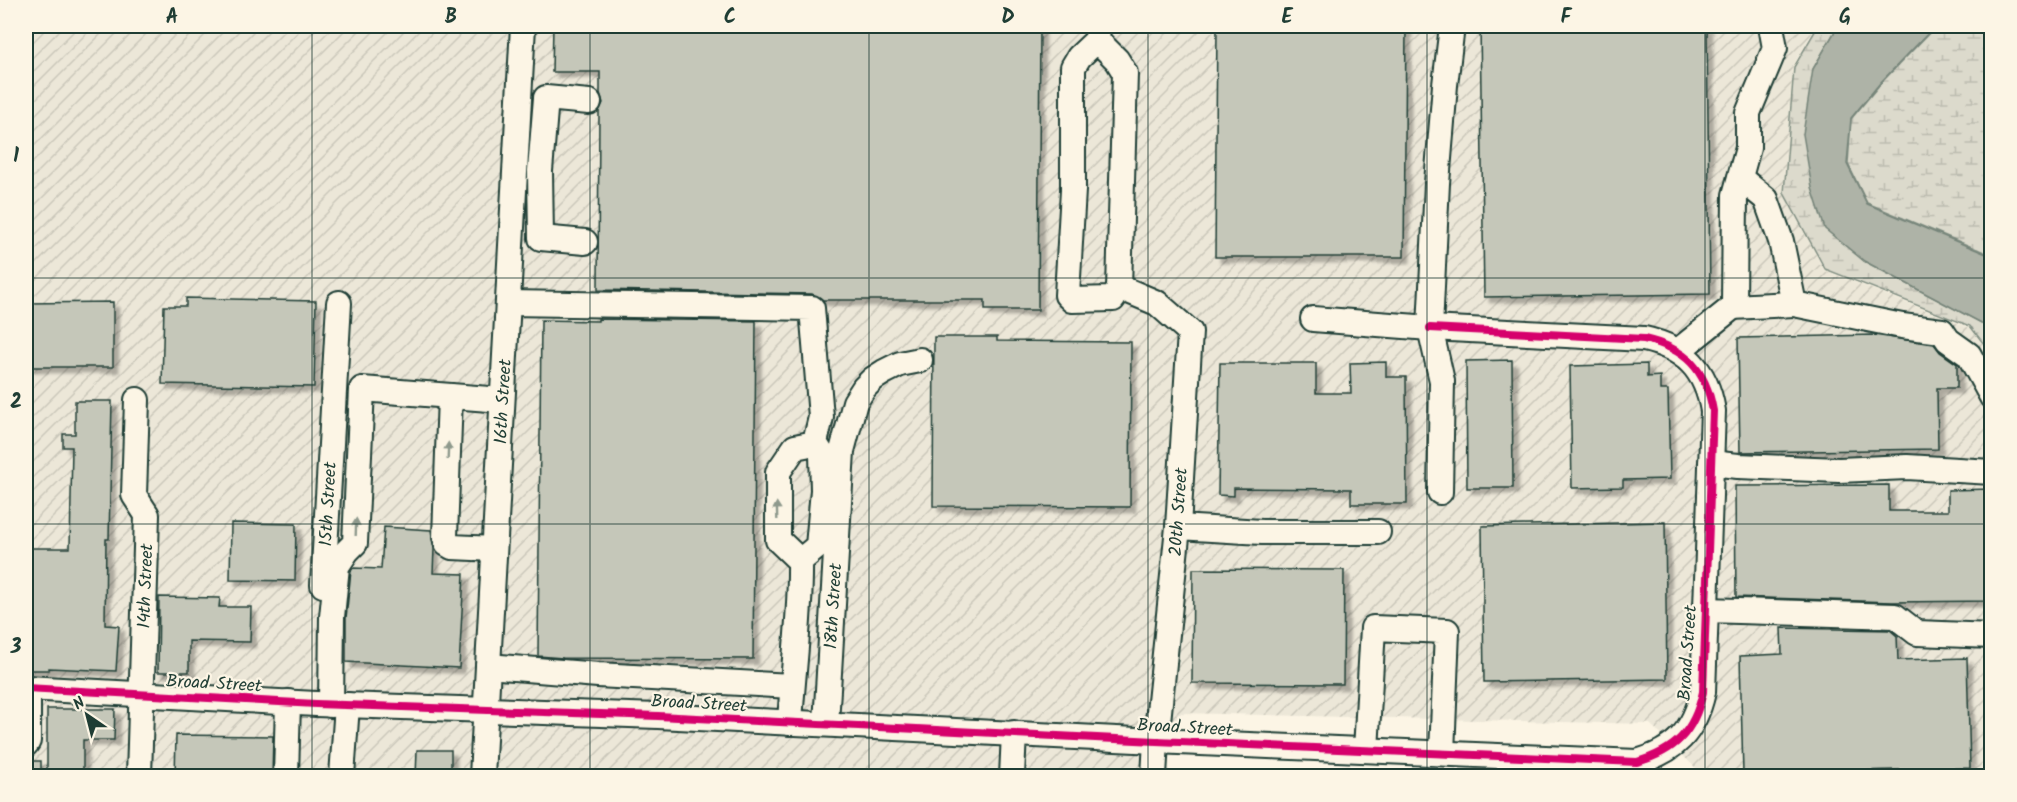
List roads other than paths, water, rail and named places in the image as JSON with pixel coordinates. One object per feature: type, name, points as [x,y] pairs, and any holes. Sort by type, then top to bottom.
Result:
[{"type":"street","name":"16th Street","points":[[482,777],[523,26]]},
{"type":"street","points":[[1440,492],[1442,381],[1430,328],[1437,183],[1452,26]]},
{"type":"street","points":[[1678,351],[1734,306],[1735,195],[1748,148],[1748,113],[1775,48],[1771,26]]},
{"type":"street","points":[[1098,33],[1125,73],[1119,287],[1113,299],[1078,301],[1072,300],[1067,295],[1073,190],[1073,67],[1098,33]]},
{"type":"street","points":[[585,242],[541,238],[540,171],[546,98],[589,102]]},
{"type":"street","points":[[515,168],[540,171]]},
{"type":"street","points":[[1740,178],[1766,199],[1781,241],[1794,304]]},
{"type":"street","name":"20th Street","points":[[1119,287],[1157,303],[1190,332],[1178,527],[1154,777]]},
{"type":"street","name":"15th Street","points":[[331,705],[339,303]]},
{"type":"street","points":[[509,303],[812,308],[821,417],[815,443],[822,454],[823,490],[818,546],[800,561]]},
{"type":"street","points":[[1732,308],[1794,304],[1902,326],[1942,331],[1948,340],[1969,355],[1992,397]]},
{"type":"street","name":"Broad Street","points":[[27,688],[331,705],[826,724],[1637,762],[1654,757],[1681,738],[1699,709],[1703,692],[1713,411],[1710,393],[1702,376],[1691,361],[1661,342],[1644,339],[1430,328],[1313,319]]},
{"type":"street","name":"18th Street","points":[[826,724],[842,451],[855,402],[873,379],[900,364],[920,360]]},
{"type":"street","points":[[342,777],[331,705],[332,617],[337,566],[355,543],[362,389],[502,400]]},
{"type":"street","points":[[450,396],[445,537],[447,544],[452,547],[494,549]]},
{"type":"street","name":"14th Street","points":[[137,400],[134,495],[147,515],[139,777]]},
{"type":"street","points":[[790,723],[800,596],[800,561],[778,540],[778,472],[795,447],[815,443]]},
{"type":"street","points":[[1711,464],[1839,470],[1907,467],[1992,472]]},
{"type":"street","points":[[1178,527],[1262,532],[1377,532]]},
{"type":"street","points":[[1706,610],[1895,616],[1917,633],[1992,636]]},
{"type":"street","points":[[1366,750],[1373,628],[1426,630],[1448,631],[1442,753]]},
{"type":"street","points":[[488,666],[792,686]]},
{"type":"street","points":[[26,744],[28,741],[27,688]]},
{"type":"street","points":[[286,777],[288,702]]},
{"type":"street","points":[[1012,777],[1014,733]]}]
